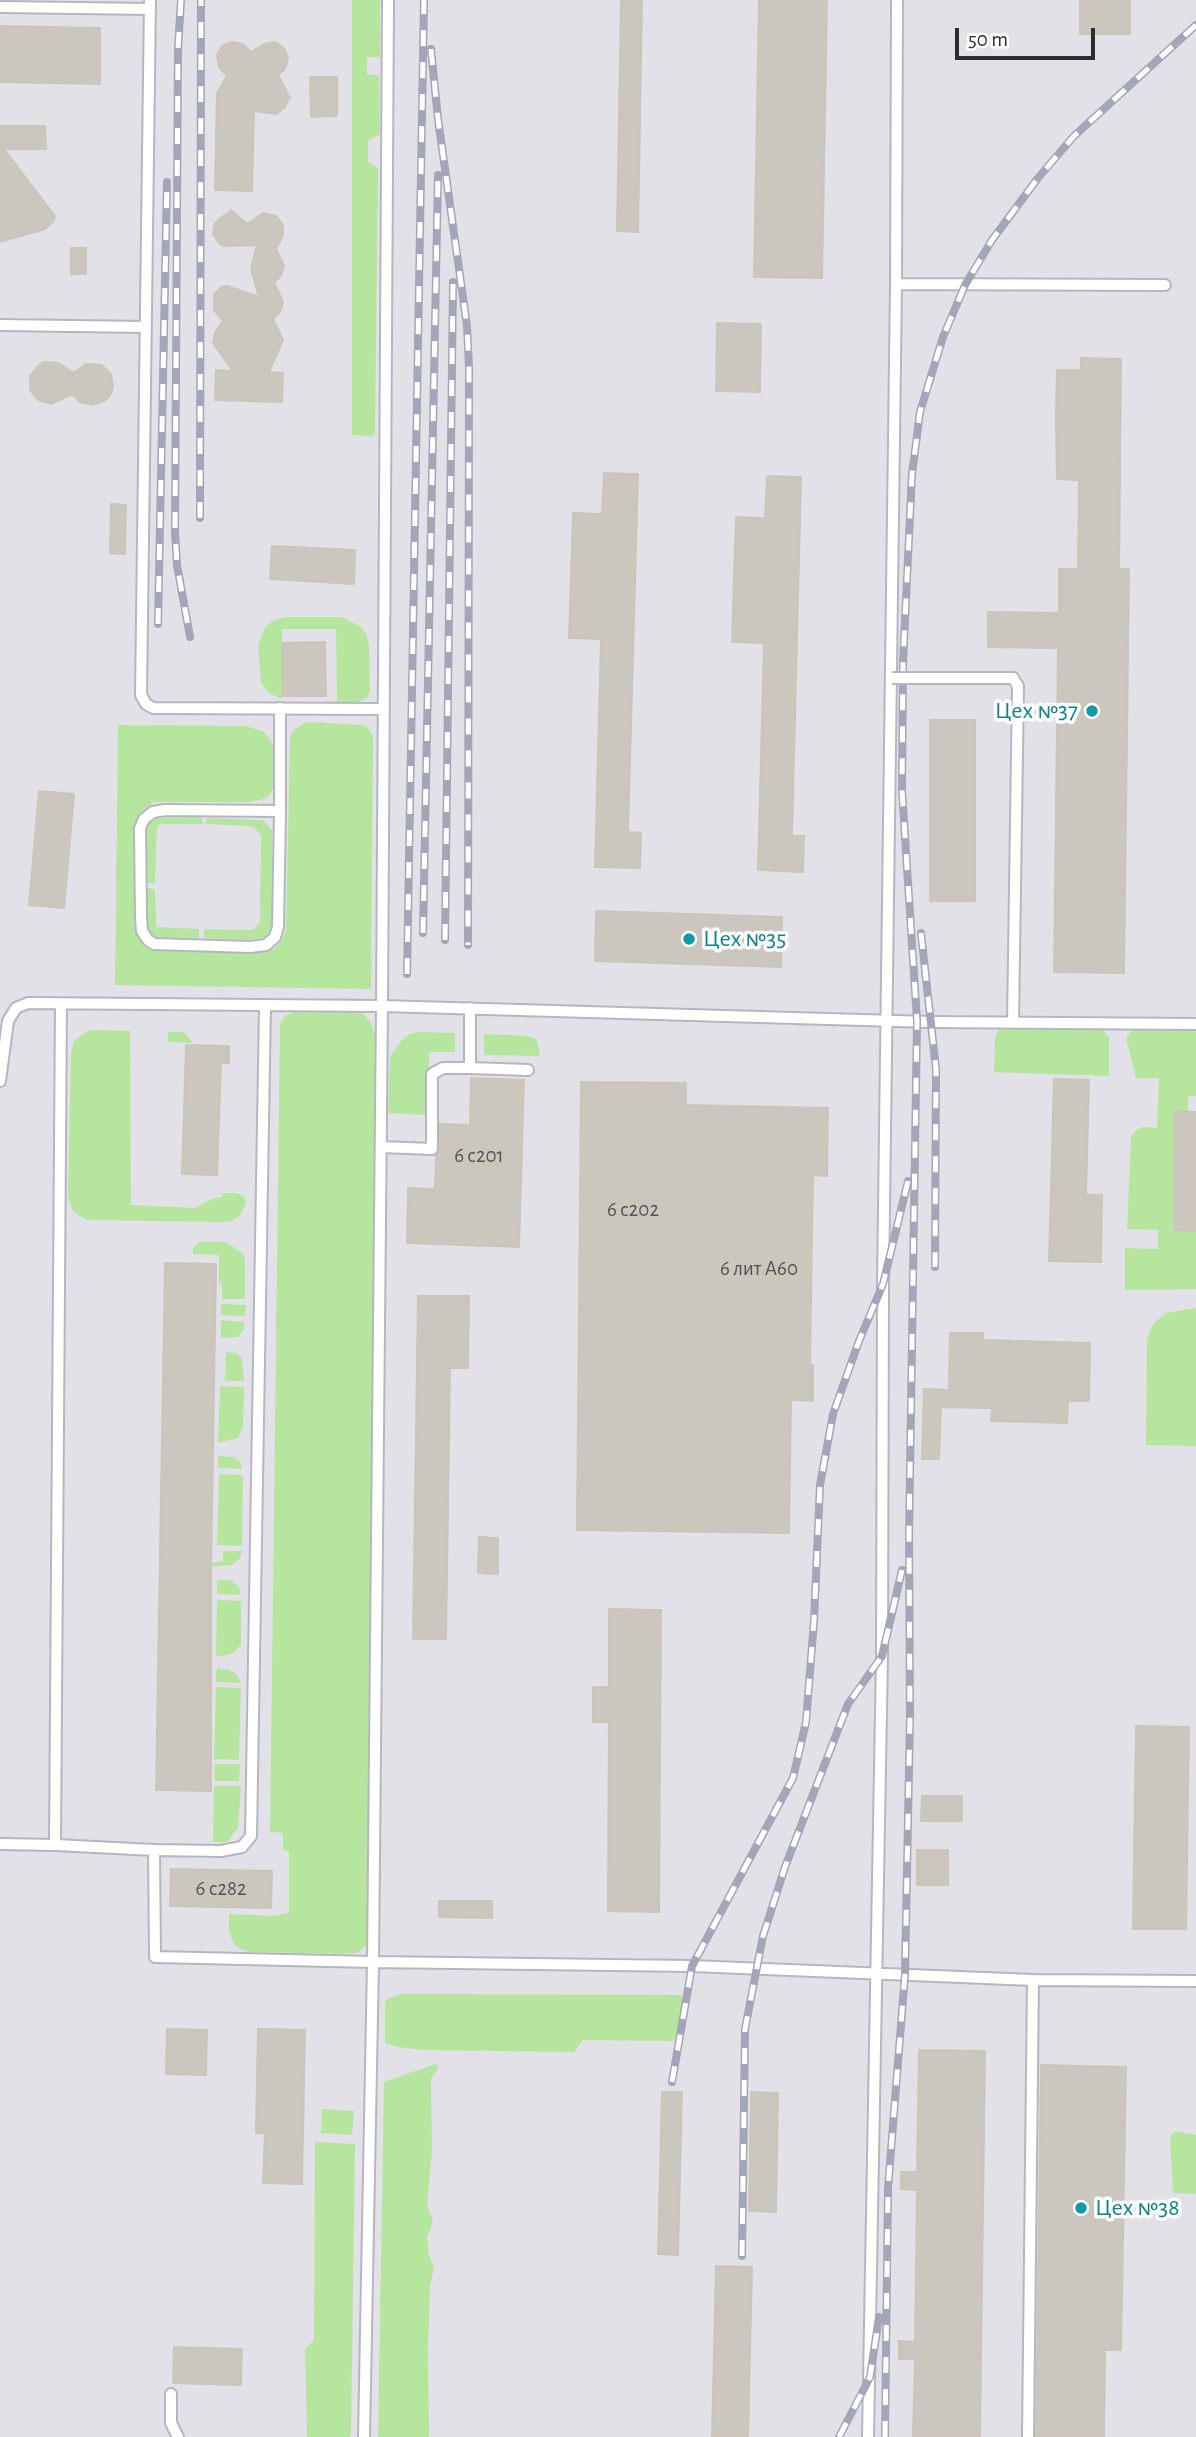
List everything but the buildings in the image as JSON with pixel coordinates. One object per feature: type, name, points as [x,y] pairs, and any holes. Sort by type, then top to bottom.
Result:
[{"type":"lane","points":[[364,2437],[373,1962],[388,0]]},
{"type":"lane","points":[[867,2437],[882,1656],[885,1019],[896,284],[897,0]]},
{"type":"lane","points":[[0,7],[150,5],[141,695],[146,704],[153,708],[384,709]]},
{"type":"lane","points":[[896,284],[1165,285]]},
{"type":"lane","points":[[0,325],[145,327]]},
{"type":"lane","points":[[891,678],[1013,678],[1018,686],[1013,1023]]},
{"type":"lane","points":[[280,708],[280,811],[278,927],[275,937],[266,945],[250,947],[154,944],[148,940],[142,931],[141,917],[141,828],[144,819],[153,812],[165,810],[280,811]]},
{"type":"lane","points":[[0,1081],[8,1021],[16,1008],[28,1003],[382,1006],[1013,1023],[1196,1024]]},
{"type":"lane","points":[[55,1845],[61,1004]]},
{"type":"lane","points":[[0,1844],[221,1851],[242,1847],[251,1836],[265,1005]]},
{"type":"lane","points":[[470,1008],[470,1068]]},
{"type":"lane","points":[[381,1147],[432,1149],[432,1074],[443,1068],[528,1070]]},
{"type":"lane","points":[[154,1850],[155,1957],[692,1966],[1033,1980],[1196,1981]]},
{"type":"lane","points":[[1028,2437],[1033,1980]]},
{"type":"lane","points":[[171,2394],[171,2423],[178,2437]]},
{"type":"shaded area","points":[[0,0],[1196,0],[1196,2437],[0,2437]]},
{"type":"green space","points":[[352,0],[380,0],[380,57],[367,57],[367,74],[379,76],[380,134],[368,141],[368,162],[378,168],[375,433],[372,436],[352,435]]},
{"type":"green space","points":[[285,617],[342,617],[361,627],[367,635],[369,645],[370,693],[366,698],[354,704],[337,704],[336,629],[282,629],[282,699],[269,693],[261,683],[258,646],[265,627],[274,620]]},
{"type":"green space","points":[[307,722],[363,725],[373,736],[371,989],[115,985],[118,725],[247,726],[264,732],[270,740],[275,749],[274,787],[264,799],[249,802],[154,802],[137,816],[134,828],[134,923],[136,934],[141,941],[150,949],[266,952],[275,948],[286,930],[290,738],[293,730]]},
{"type":"green space","points":[[202,817],[203,824],[157,826],[155,883],[146,883],[146,829],[149,823],[154,818]]},
{"type":"green space","points":[[206,818],[263,820],[272,830],[272,924],[271,930],[263,938],[204,938],[204,929],[252,930],[260,923],[261,836],[250,826],[206,824]]},
{"type":"green space","points":[[146,888],[155,889],[156,927],[199,929],[199,938],[155,937],[150,934],[145,921]]},
{"type":"green space","points":[[302,1009],[355,1010],[365,1015],[375,1036],[373,1253],[378,1264],[369,1943],[357,1953],[343,1954],[249,1952],[237,1947],[229,1930],[229,1914],[273,1916],[289,1913],[289,1851],[283,1850],[283,1833],[270,1832],[280,1024],[285,1016]]},
{"type":"green space","points":[[1000,1027],[1102,1028],[1109,1038],[1109,1076],[994,1072],[995,1037]]},
{"type":"green space","points":[[1137,1029],[1196,1030],[1196,1096],[1188,1096],[1185,1213],[1196,1214],[1196,1289],[1125,1290],[1125,1248],[1158,1249],[1158,1230],[1127,1229],[1131,1138],[1135,1131],[1143,1127],[1157,1128],[1159,1078],[1136,1078],[1127,1042],[1127,1037]]},
{"type":"green space","points":[[89,1030],[130,1031],[131,1205],[195,1208],[222,1197],[222,1193],[237,1193],[244,1197],[246,1203],[239,1217],[229,1222],[86,1220],[73,1211],[68,1196],[71,1054],[74,1041]]},
{"type":"green space","points":[[168,1032],[184,1032],[193,1043],[168,1042]]},
{"type":"green space","points":[[455,1033],[455,1052],[429,1052],[428,1115],[388,1113],[390,1057],[401,1041],[409,1034]]},
{"type":"green space","points":[[484,1034],[528,1036],[536,1039],[540,1052],[538,1056],[484,1055]]},
{"type":"green space","points":[[204,1242],[226,1242],[242,1253],[245,1259],[245,1299],[222,1299],[219,1255],[193,1254],[193,1248]]},
{"type":"green space","points":[[221,1304],[246,1305],[245,1316],[221,1315]]},
{"type":"green space","points":[[1196,1308],[1196,1446],[1146,1445],[1147,1340],[1150,1331],[1154,1323],[1166,1313]]},
{"type":"green space","points":[[221,1320],[244,1322],[244,1329],[238,1337],[221,1338]]},
{"type":"green space","points":[[226,1352],[236,1353],[242,1358],[244,1381],[225,1381]]},
{"type":"green space","points":[[220,1386],[244,1387],[243,1427],[238,1438],[218,1443]]},
{"type":"green space","points":[[218,1456],[234,1457],[241,1463],[242,1469],[218,1468]]},
{"type":"green space","points":[[219,1474],[243,1475],[242,1546],[217,1545]]},
{"type":"green space","points":[[223,1551],[242,1551],[240,1558],[232,1565],[207,1567],[207,1564],[223,1561]]},
{"type":"green space","points":[[217,1579],[232,1581],[239,1587],[241,1595],[217,1594]]},
{"type":"green space","points":[[217,1600],[241,1601],[241,1644],[234,1653],[224,1656],[216,1656]]},
{"type":"green space","points":[[219,1667],[236,1674],[241,1683],[216,1682],[216,1670]]},
{"type":"green space","points":[[216,1687],[241,1688],[239,1760],[214,1759]]},
{"type":"green space","points":[[215,1764],[240,1764],[239,1781],[214,1781]]},
{"type":"green space","points":[[214,1786],[241,1786],[238,1828],[227,1842],[213,1842]]},
{"type":"green space","points":[[400,1994],[683,1995],[676,2041],[583,2040],[574,2052],[423,2050],[385,2043],[385,2002]]},
{"type":"green space","points":[[435,2064],[439,2066],[431,2079],[432,2149],[427,2205],[433,2222],[427,2237],[429,2255],[434,2267],[430,2286],[428,2348],[429,2437],[378,2437],[384,2082]]},
{"type":"green space","points":[[322,2109],[354,2111],[352,2135],[321,2133]]},
{"type":"green space","points":[[1177,2131],[1196,2135],[1196,2194],[1173,2193],[1170,2140],[1172,2134]]},
{"type":"green space","points":[[315,2142],[355,2144],[349,2437],[307,2437],[305,2349],[314,2340]]},
{"type":"railway","points":[[181,0],[178,49],[175,531],[177,565],[190,637]]},
{"type":"railway","points":[[200,518],[201,0]]},
{"type":"railway","points":[[407,974],[424,0]]},
{"type":"railway","points":[[885,2437],[888,2188],[905,1974],[910,1717],[909,1535],[917,1021],[902,790],[903,662],[912,474],[920,412],[943,337],[965,285],[992,240],[1038,178],[1074,136],[1196,25]]},
{"type":"railway","points":[[431,49],[467,326],[469,368],[468,945]]},
{"type":"railway","points":[[423,933],[438,175]]},
{"type":"railway","points":[[158,624],[167,182]]},
{"type":"railway","points":[[445,940],[453,282]]},
{"type":"railway","points":[[921,933],[936,1069],[935,1267]]},
{"type":"railway","points":[[672,2082],[692,1966],[793,1778],[806,1722],[820,1485],[833,1414],[883,1284],[908,1181]]},
{"type":"railway","points":[[742,2256],[745,2029],[763,1936],[785,1867],[848,1704],[882,1656],[902,1570]]},
{"type":"railway","points":[[839,2437],[870,2377],[879,2317]]},
{"type":"place","name":"Цех №37","points":[[1092,711]]},
{"type":"place","name":"Цех №35","points":[[689,939]]},
{"type":"place","name":"Цех №38","points":[[1081,2208]]}]
